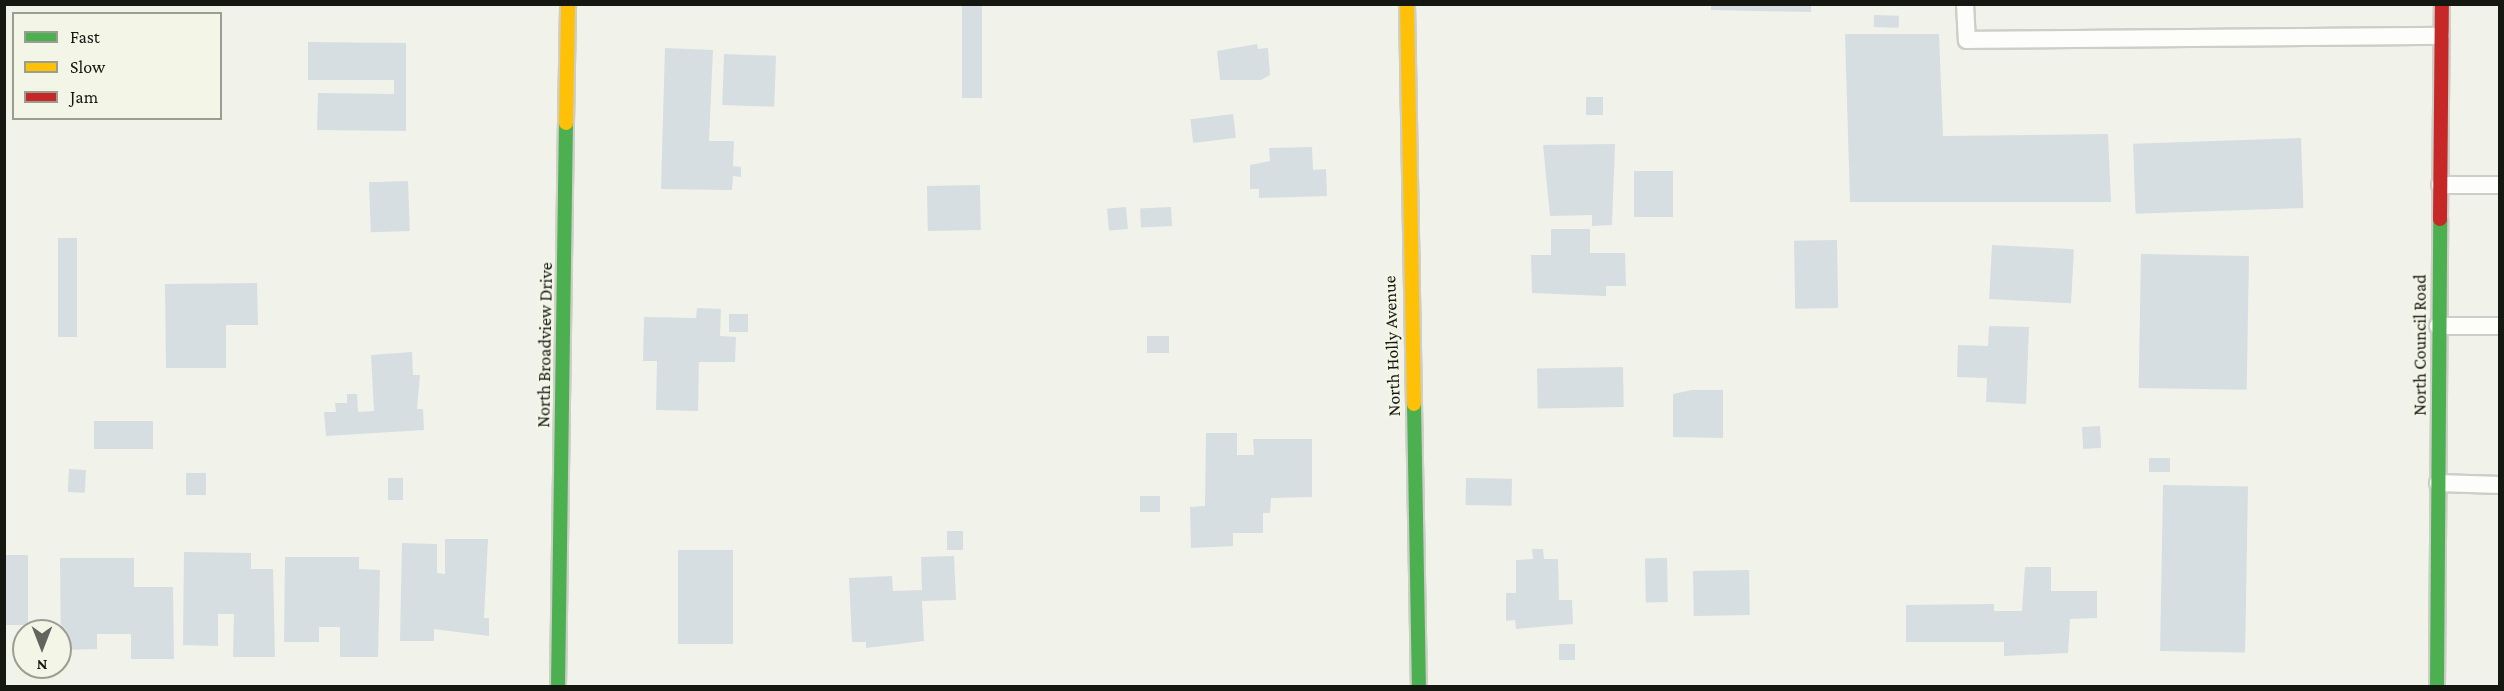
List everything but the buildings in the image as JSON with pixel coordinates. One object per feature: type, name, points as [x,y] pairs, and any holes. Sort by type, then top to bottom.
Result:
[{"type":"street","name":"North Broadview Drive","points":[[558,687],[568,4]]},
{"type":"street","name":"North Holly Avenue","points":[[1407,4],[1419,687]]},
{"type":"street","name":"North Council Road","points":[[2437,687],[2442,4]]},
{"type":"lane","points":[[1965,4],[1967,40],[2441,36]]},
{"type":"lane","points":[[2440,185],[2499,185]]},
{"type":"lane","points":[[2438,326],[2499,326]]},
{"type":"lane","points":[[2438,483],[2499,485]]},
{"type":"traffic: fast","points":[[558,686],[566,123]]},
{"type":"traffic: fast","points":[[2437,686],[2440,219]]},
{"type":"traffic: fast","points":[[1414,404],[1419,686]]},
{"type":"traffic: slow","points":[[566,123],[568,4]]},
{"type":"traffic: slow","points":[[1407,4],[1414,404]]},
{"type":"traffic: jam","points":[[2440,219],[2442,4]]}]
